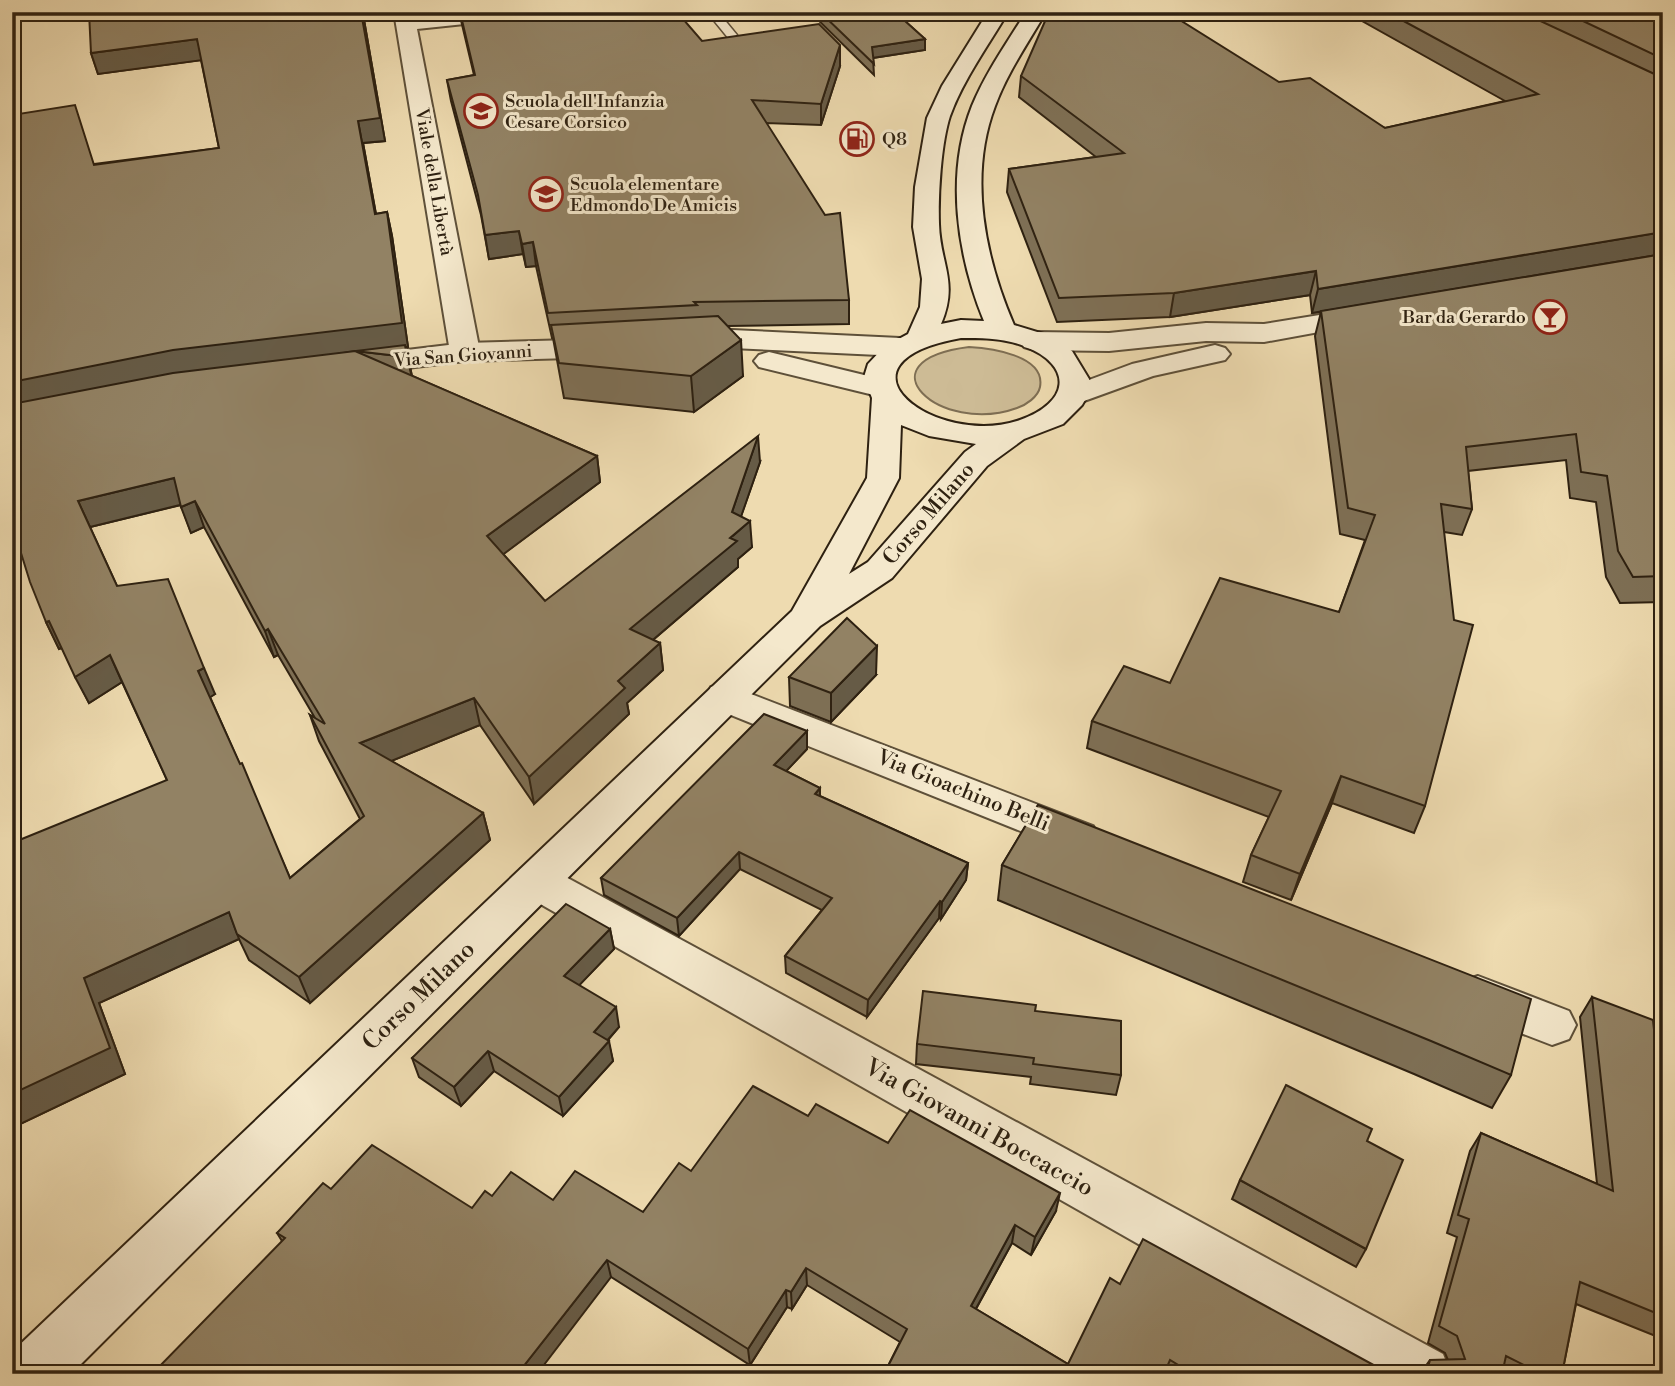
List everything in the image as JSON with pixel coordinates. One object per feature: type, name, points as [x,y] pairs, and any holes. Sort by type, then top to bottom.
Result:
[{"type":"main road","points":[[405,18],[523,12]]},
{"type":"main road","name":"Corso Milano","points":[[807,618],[883,478],[884,393],[880,377],[883,366],[910,342],[934,307],[936,279],[926,227],[927,187],[938,118],[953,86],[998,12]]},
{"type":"main road","points":[[1003,332],[990,301],[976,254],[968,187],[979,121],[992,89],[1036,12]]},
{"type":"main road","name":"Viale della Libertà","points":[[405,18],[465,352]]},
{"type":"main road","points":[[1034,341],[1109,342],[1206,332],[1264,333],[1401,309]]},
{"type":"main road","name":"Via San Giovanni","points":[[330,369],[465,352],[645,347],[732,340],[910,342],[961,329],[1003,332],[1034,341]]},
{"type":"main road","points":[[1073,396],[1100,383],[1147,369],[1223,353],[1264,333]]},
{"type":"main road","points":[[884,393],[899,410],[939,428],[989,434],[1014,431],[1053,418],[1066,407],[1073,396],[1075,385],[1068,365],[1048,348],[1034,341]]},
{"type":"main road","name":"Via San Giovanni","points":[[645,347],[773,361],[884,393]]},
{"type":"main road","name":"Corso Milano","points":[[30,1374],[807,618],[880,570],[976,459],[1014,431]]},
{"type":"main road","name":"Via Gioachino Belli","points":[[725,697],[1112,851]]},
{"type":"main road","name":"Via Giovanni Boccaccio","points":[[536,881],[1423,1374]]},
{"type":"main road","points":[[1448,984],[1552,1025]]},
{"type":"lane","points":[[712,12],[733,37]]},
{"type":"shaded area","points":[[969,347],[1014,355],[1034,367],[1039,376],[1040,387],[1037,394],[1020,407],[988,414],[961,412],[939,405],[922,393],[915,380],[919,366],[936,355]]},
{"type":"building","points":[[89,12],[361,12],[380,118],[358,121],[375,214],[387,212],[402,323],[173,350],[12,382],[12,115],[75,105],[94,165],[219,148],[197,39],[91,53]]},
{"type":"building","points":[[460,12],[677,12],[702,41],[819,24],[840,45],[821,104],[752,100],[825,215],[840,213],[849,300],[694,302],[697,305],[548,313],[533,242],[522,244],[519,231],[485,235],[478,195],[447,80],[475,75]]},
{"type":"building","points":[[820,12],[895,12],[925,39],[872,47],[874,64]]},
{"type":"building","points":[[1049,12],[1167,12],[1279,82],[1310,78],[1385,128],[1538,94],[1387,12],[1521,12],[1663,78],[1663,232],[1318,289],[1316,271],[1174,293],[1059,298],[1009,169],[1124,153],[1021,76]]},
{"type":"building","points":[[1564,12],[1663,12],[1663,59]]},
{"type":"building","points":[[1663,254],[1663,576],[1633,577],[1618,551],[1607,476],[1581,472],[1576,434],[1466,447],[1472,509],[1441,504],[1454,620],[1473,625],[1425,806],[1341,776],[1300,874],[1251,855],[1281,791],[1092,721],[1124,666],[1170,683],[1220,578],[1339,612],[1375,515],[1348,508],[1321,311]]},
{"type":"building","points":[[718,316],[741,340],[691,376],[559,363],[551,325]]},
{"type":"building","points":[[405,345],[407,357],[355,351]]},
{"type":"building","points":[[355,351],[597,456],[487,536],[545,601],[758,436],[732,512],[750,521],[730,538],[737,541],[630,629],[660,643],[618,681],[625,688],[529,777],[474,698],[360,743],[483,813],[299,977],[237,934],[229,912],[84,978],[110,1048],[12,1094],[12,843],[167,780],[110,655],[75,677],[49,621],[46,622],[12,524],[12,404],[173,373]],"holes":[[[174,478],[181,507],[195,501],[265,631],[268,629],[325,724],[310,715],[364,816],[290,878],[242,763],[240,764],[198,671],[204,668],[168,579],[117,586],[78,501]]]},
{"type":"building","points":[[847,618],[877,646],[831,693],[789,677]]},
{"type":"building","points":[[764,714],[807,731],[774,765],[820,788],[815,794],[968,863],[868,1000],[785,956],[832,898],[739,852],[677,918],[601,878]]},
{"type":"building","points":[[1038,805],[1531,999],[1511,1075],[1002,865]]},
{"type":"building","points":[[566,904],[610,929],[564,976],[616,1007],[594,1032],[609,1041],[559,1097],[488,1051],[454,1087],[412,1058]]},
{"type":"building","points":[[923,991],[1036,1005],[1035,1011],[1121,1021],[1121,1075],[1033,1064],[1034,1058],[917,1044]]},
{"type":"building","points":[[1592,997],[1653,1020],[1663,1116],[1663,1316],[1580,1282],[1562,1374],[1542,1374],[1506,1356],[1502,1374],[1426,1374],[1430,1360],[1465,1359],[1457,1336],[1439,1326],[1469,1219],[1458,1215],[1481,1133],[1613,1191]]},
{"type":"building","points":[[1286,1085],[1372,1129],[1367,1141],[1403,1160],[1366,1249],[1240,1180]]},
{"type":"building","points":[[753,1086],[808,1116],[816,1104],[888,1143],[910,1110],[1060,1193],[1035,1237],[1015,1225],[971,1306],[1068,1364],[1110,1278],[1120,1284],[1143,1239],[1390,1374],[1193,1374],[1170,1360],[1164,1374],[884,1374],[907,1329],[806,1268],[791,1292],[786,1290],[748,1349],[607,1260],[523,1367],[535,1374],[152,1374],[285,1238],[277,1233],[323,1183],[331,1189],[372,1145],[472,1208],[485,1191],[492,1196],[511,1172],[553,1200],[575,1171],[643,1212],[679,1163],[691,1171]]},
{"type":"place","name":"Scuola dell'Infanzia Cesare Corsico","points":[[481,111]]},
{"type":"place","name":"Q8","points":[[857,139]]},
{"type":"place","name":"Scuola elementare Edmondo De Amicis","points":[[546,194]]},
{"type":"place","name":"Bar da Gerardo","points":[[1550,317]]}]
